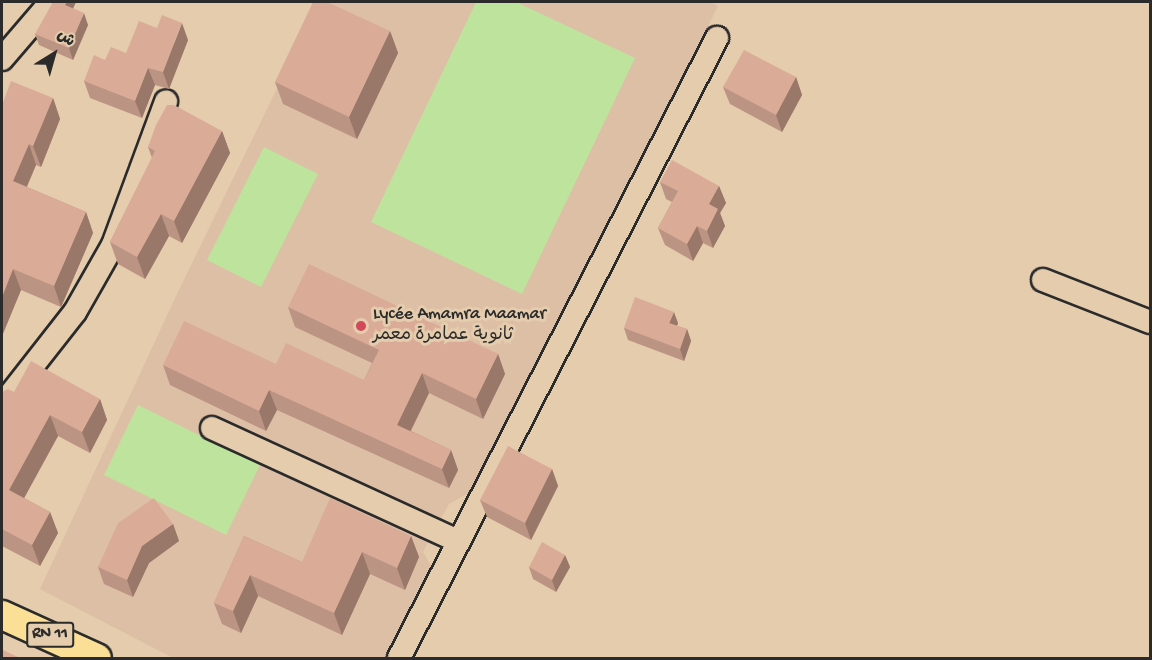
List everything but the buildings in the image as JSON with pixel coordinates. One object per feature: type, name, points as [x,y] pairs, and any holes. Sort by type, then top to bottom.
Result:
[{"type":"main road","name":"RN 11","points":[[2,615],[96,658]]},
{"type":"street","points":[[2,59],[44,10]]},
{"type":"street","points":[[399,658],[717,38]]},
{"type":"street","points":[[2,405],[75,312],[113,245],[166,102]]},
{"type":"street","points":[[1043,280],[1150,322]]},
{"type":"street","points":[[212,428],[458,541]]},
{"type":"shaded area","name":"Lycée Amamra Maamar ثانوية عمامرة معمر","points":[[319,2],[711,2],[718,6],[481,486],[449,504],[423,552],[433,569],[385,658],[173,658],[40,589],[177,294]]},
{"type":"green space","points":[[476,2],[516,2],[635,58],[522,294],[371,222]]},
{"type":"green space","points":[[264,147],[318,174],[261,287],[207,260]]},
{"type":"green space","points":[[138,405],[260,465],[226,535],[104,475]]},
{"type":"place","name":"Lycée Amamra Maamar ثانوية عمامرة معمر","points":[[361,326]]}]
